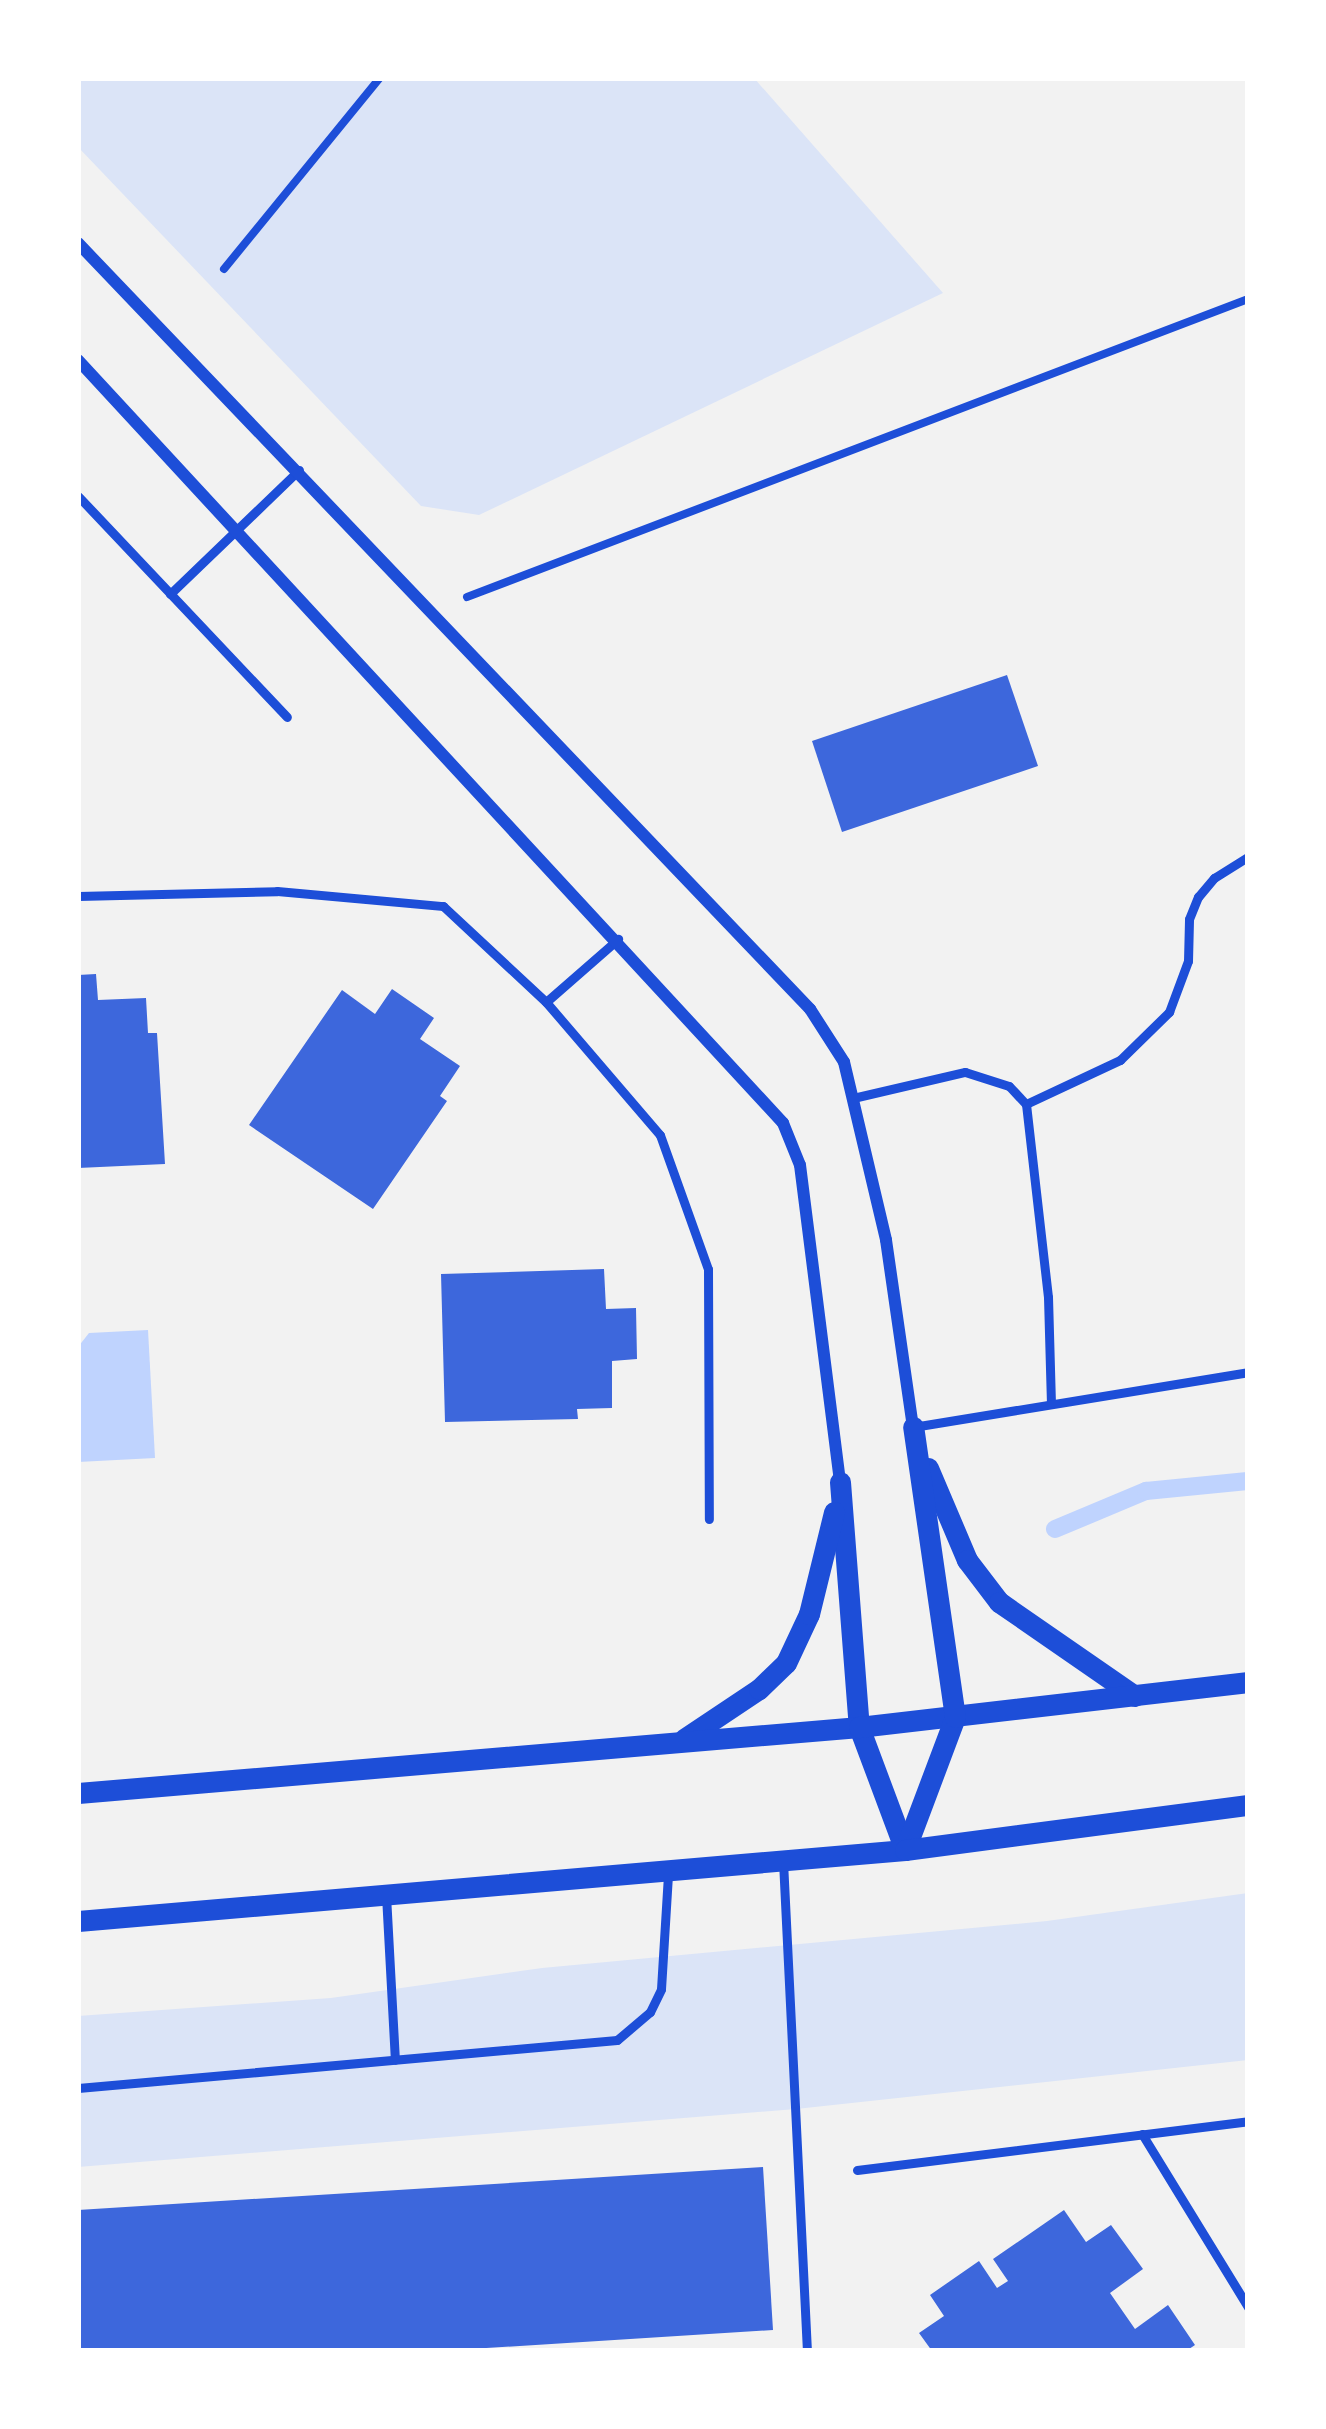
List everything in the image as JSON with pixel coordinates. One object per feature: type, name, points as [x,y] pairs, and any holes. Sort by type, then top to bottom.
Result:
[{"type":"street","points":[[78,243],[810,1010],[844,1061],[886,1240],[955,1717],[905,1850]]},
{"type":"street","points":[[78,360],[784,1123],[800,1165],[840,1482],[859,1726],[905,1850]]},
{"type":"street","points":[[914,1426],[968,1559],[999,1602],[1135,1696]]},
{"type":"street","points":[[680,1742],[759,1689],[786,1663],[825,1563],[840,1482]]},
{"type":"street","points":[[78,1793],[955,1717],[1248,1682]]},
{"type":"street","points":[[78,1921],[905,1850],[1248,1805]]},
{"type":"lane","points":[[170,594],[299,470]]},
{"type":"lane","points":[[78,496],[287,717]]},
{"type":"lane","points":[[1026,1104],[1120,1060],[1169,1012],[1188,962],[1189,919],[1198,897],[1214,878],[1248,857]]},
{"type":"lane","points":[[78,896],[278,891],[443,906],[546,1002],[660,1135],[708,1269],[709,1519]]},
{"type":"lane","points":[[546,1002],[618,939]]},
{"type":"lane","points":[[853,1098],[965,1072],[1009,1086],[1026,1104],[1048,1297],[1052,1404]]},
{"type":"lane","points":[[914,1426],[1248,1372]]},
{"type":"lane","points":[[784,1861],[807,2351]]},
{"type":"lane","points":[[78,2088],[617,2041],[650,2012],[661,1989],[668,1871]]},
{"type":"lane","points":[[386,1895],[395,2060]]},
{"type":"lane","points":[[857,2170],[1248,2121]]},
{"type":"lane","points":[[1142,2134],[1248,2307]]},
{"type":"path","points":[[224,269],[380,78]]},
{"type":"path","points":[[432,610],[1248,299]]},
{"type":"shaded area","points":[[78,78],[754,78],[943,293],[479,515],[421,506],[78,147]]},
{"type":"shaded area","points":[[1248,1893],[1248,2060],[796,2109],[78,2167],[78,2016],[331,1998],[542,1968],[1047,1921]]},
{"type":"water","points":[[148,1330],[155,1458],[78,1462],[78,1347],[89,1333]]},
{"type":"building","points":[[1007,675],[1038,766],[842,832],[812,741]]},
{"type":"building","points":[[96,974],[98,1000],[146,998],[148,1033],[157,1033],[165,1164],[78,1168],[78,975]]},
{"type":"building","points":[[392,989],[434,1018],[420,1039],[460,1066],[440,1096],[447,1101],[373,1209],[249,1125],[342,990],[375,1014]]},
{"type":"building","points":[[604,1269],[606,1309],[636,1308],[637,1359],[612,1361],[612,1408],[577,1409],[578,1419],[445,1422],[441,1274]]},
{"type":"building","points":[[763,2167],[773,2330],[439,2351],[78,2351],[78,2210]]},
{"type":"building","points":[[1064,2210],[1086,2242],[1111,2225],[1143,2269],[1110,2293],[1135,2329],[1168,2305],[1195,2345],[1186,2351],[932,2351],[919,2333],[944,2316],[930,2295],[979,2261],[997,2288],[1008,2281],[993,2259]]},
{"type":"waterway","points":[[1055,1529],[1146,1491],[1248,1481]]}]
